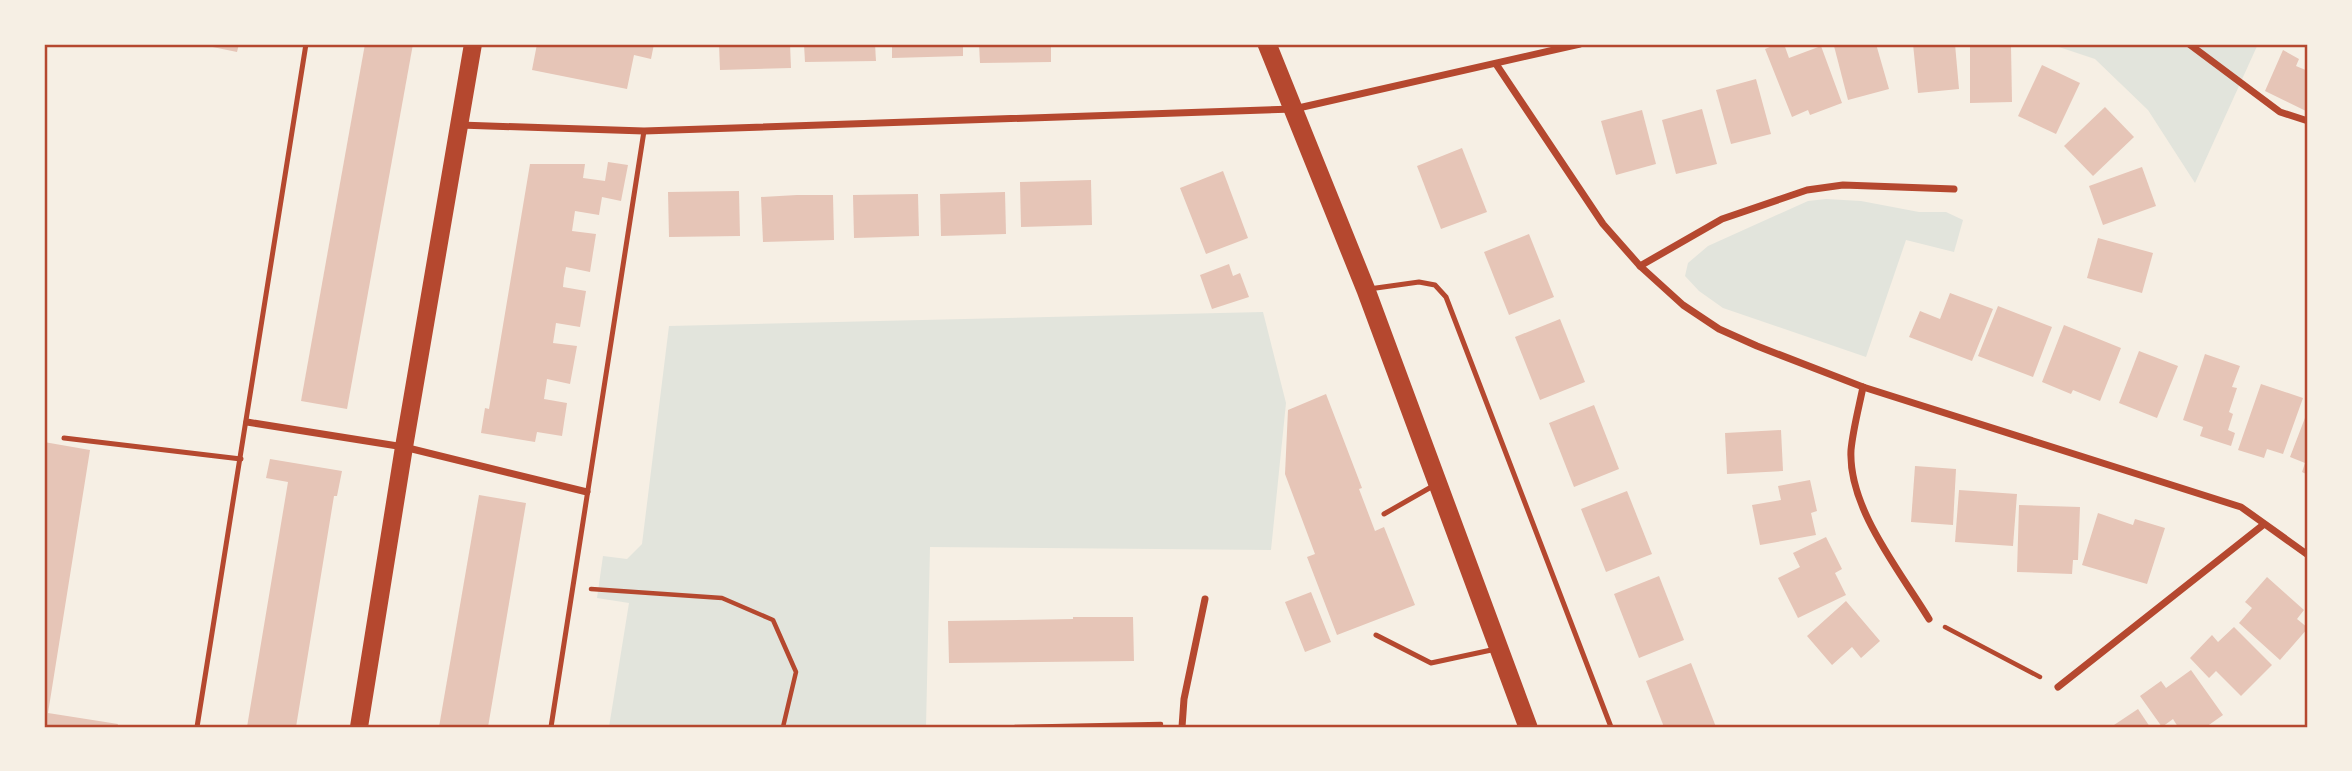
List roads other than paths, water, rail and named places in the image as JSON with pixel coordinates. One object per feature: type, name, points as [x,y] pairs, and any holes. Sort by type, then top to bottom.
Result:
[{"type":"highway","points":[[1267,44],[1366,290],[1528,727]]},
{"type":"main road","points":[[359,727],[473,44]]},
{"type":"street","points":[[460,125],[645,131],[1294,108],[1580,44]]},
{"type":"street","points":[[2189,44],[2280,112],[2308,121]]},
{"type":"street","points":[[1496,64],[1603,224],[1640,266],[1683,304],[1719,329],[1863,387],[2241,506],[2308,555]]},
{"type":"street","points":[[1640,266],[1722,219],[1807,190],[1843,185],[1954,189]]},
{"type":"street","points":[[1863,387],[1851,451],[1854,484],[1866,516],[1929,619]]},
{"type":"street","points":[[247,422],[404,447],[587,492]]},
{"type":"street","points":[[2058,687],[2263,524]]},
{"type":"street","points":[[1182,725],[1184,699],[1205,599]]},
{"type":"lane","points":[[197,727],[306,44]]},
{"type":"lane","points":[[551,727],[645,131]]},
{"type":"lane","points":[[1366,290],[1419,282],[1435,285],[1446,297],[1611,727]]},
{"type":"lane","points":[[64,438],[241,459]]},
{"type":"lane","points":[[1384,514],[1439,483]]},
{"type":"lane","points":[[1376,635],[1432,663],[1499,649]]}]
